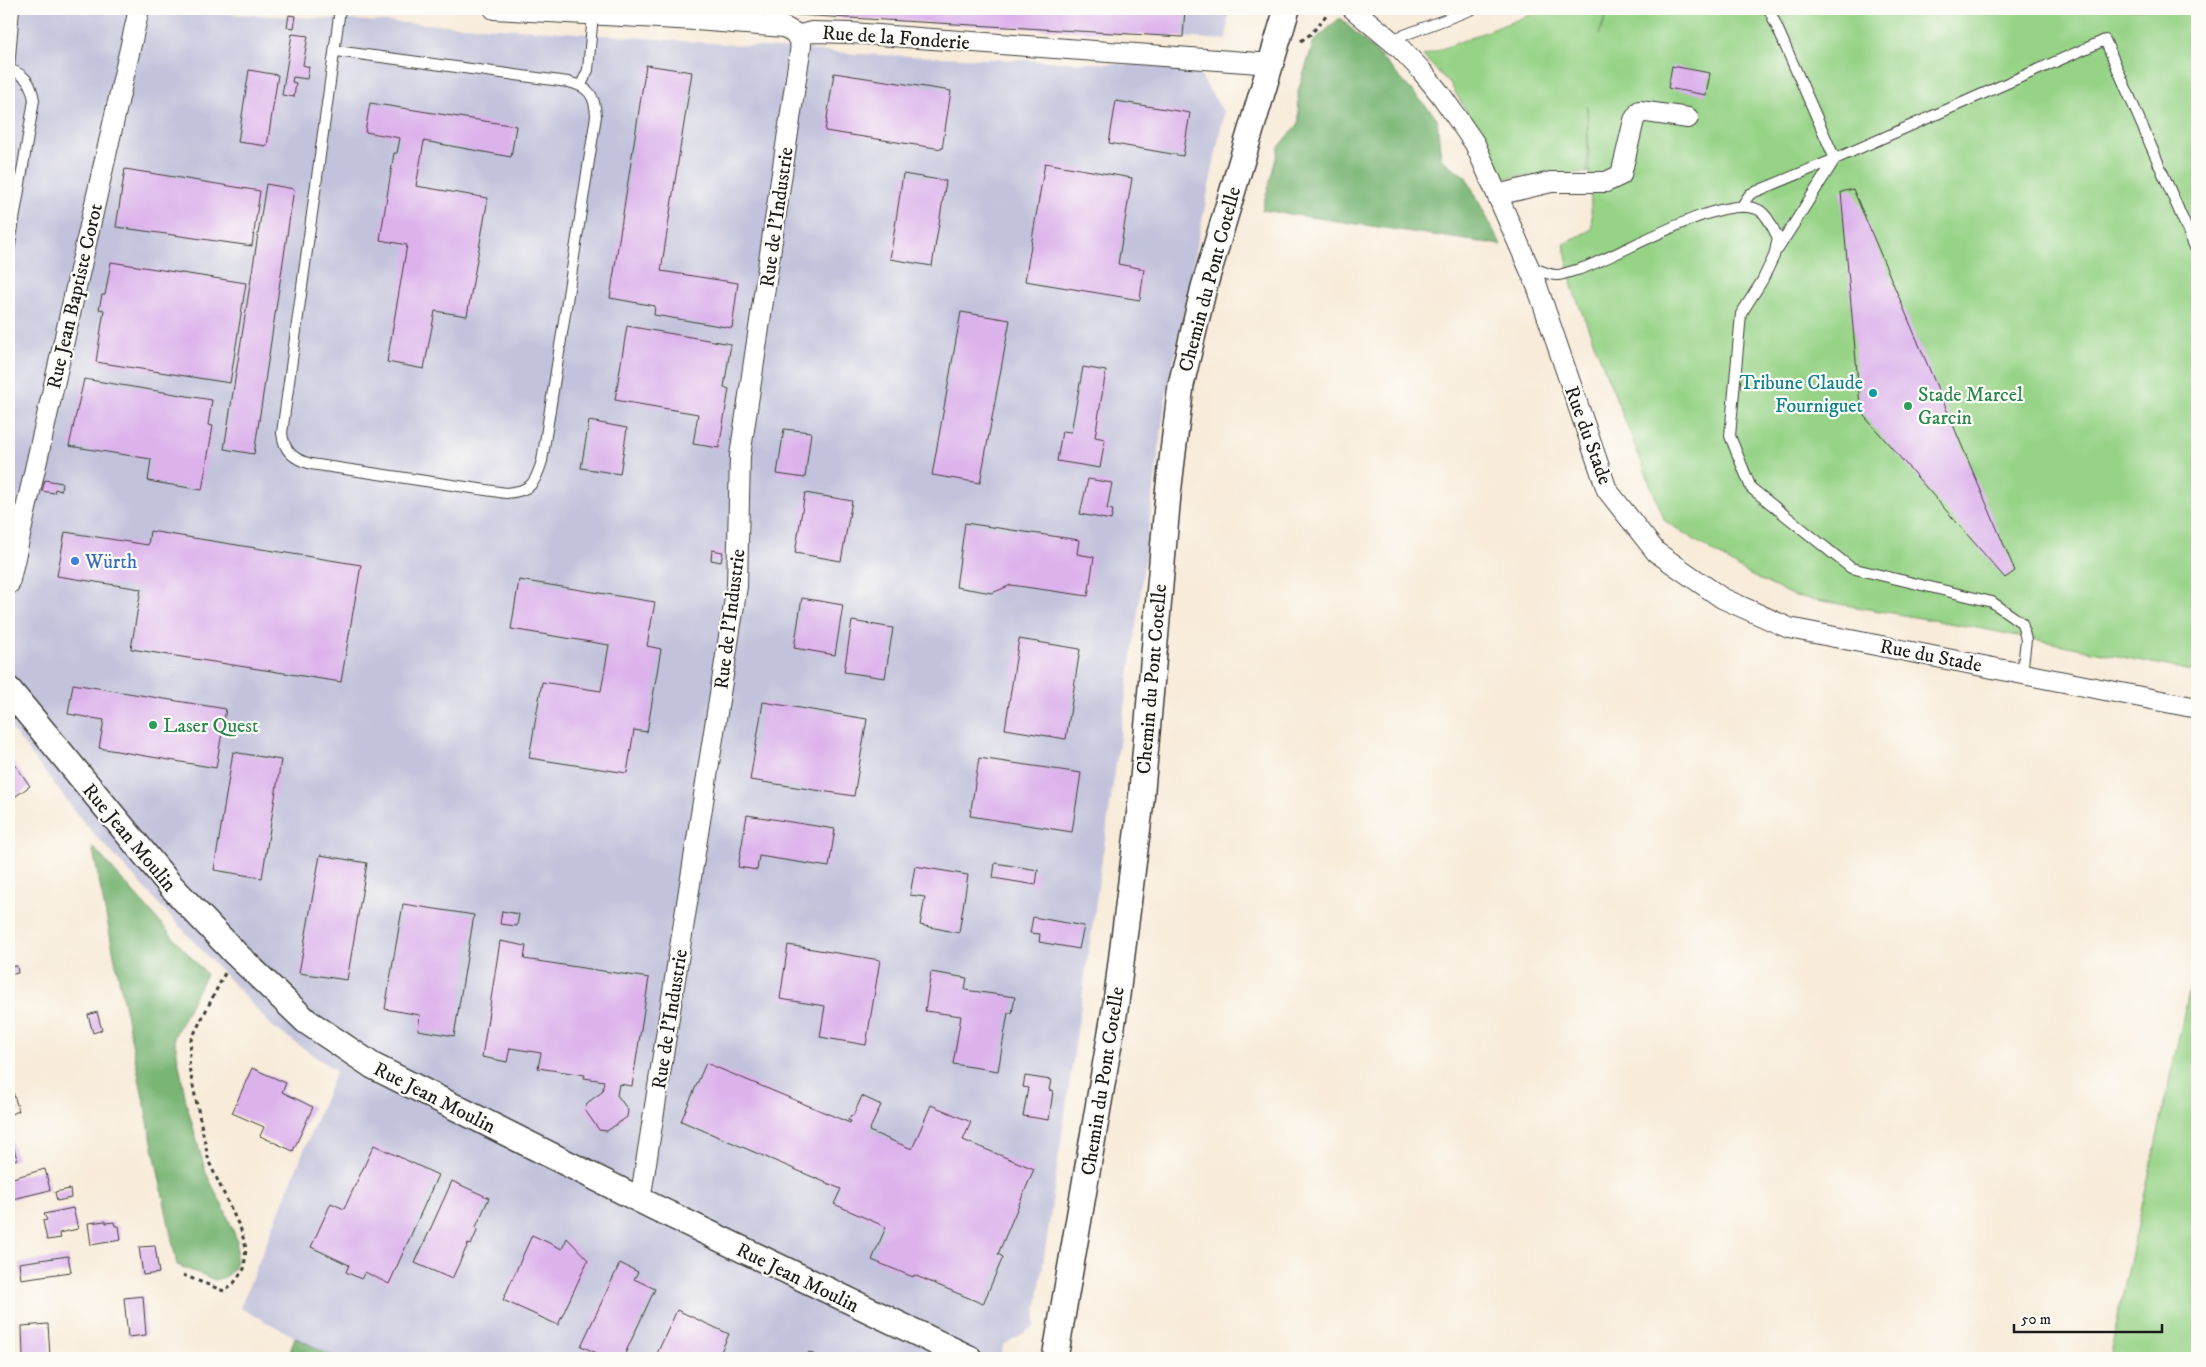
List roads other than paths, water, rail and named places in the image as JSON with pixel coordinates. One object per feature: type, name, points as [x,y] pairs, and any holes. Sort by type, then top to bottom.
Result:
[{"type":"street","name":"Rue Jean Baptiste Corot","points":[[9,584],[139,9]]},
{"type":"street","name":"Rue de la Fonderie","points":[[494,9],[593,14],[696,15],[784,27],[791,30],[797,36],[812,32],[851,33],[1272,64]]},
{"type":"street","name":"Chemin du Pont Cotelle","points":[[1055,1358],[1116,1003],[1140,801],[1166,513],[1181,385],[1204,287],[1288,9]]},
{"type":"street","name":"Rue du Stade","points":[[1354,9],[1420,69],[1441,95],[1474,144],[1537,286],[1608,490],[1656,552],[1722,598],[1789,628],[2197,708]]},
{"type":"street","name":"Rue de l'Industrie","points":[[640,1200],[737,586],[740,456],[801,45],[797,36]]},
{"type":"street","points":[[1497,195],[1551,182],[1606,182],[1621,175],[1634,120],[1640,111],[1688,118]]},
{"type":"street","name":"Rue Jean Moulin","points":[[9,690],[170,886],[235,953],[306,1021],[365,1062],[640,1200],[969,1358]]},
{"type":"lane","points":[[9,250],[34,100],[32,89],[27,79],[9,68],[14,9]]},
{"type":"lane","points":[[336,51],[580,85],[587,89],[592,97],[596,116],[542,461],[531,486],[520,492],[506,493],[310,464],[297,460],[289,454],[283,443],[282,433],[336,51],[340,9]]},
{"type":"lane","points":[[1390,40],[1473,9]]},
{"type":"lane","points":[[1769,9],[1835,159]]},
{"type":"lane","points":[[580,85],[588,70],[593,14]]},
{"type":"lane","points":[[1741,207],[1750,194],[1835,159],[2105,40],[2197,252]]},
{"type":"lane","points":[[1835,159],[1774,256],[1762,281],[1741,314],[1730,436],[1751,488],[1851,568],[1992,602],[2022,623],[2026,640],[2022,673]]},
{"type":"lane","points":[[1528,266],[1556,275],[1595,265],[1658,232],[1736,206],[1759,210],[1770,222],[1778,238],[1774,256]]},
{"type":"place","name":"Tribune Claude Fourniguet","points":[[1873,393]]},
{"type":"place","name":"Stade Marcel Garcin","points":[[1908,406]]},
{"type":"place","name":"Würth","points":[[75,561]]},
{"type":"place","name":"Laser Quest","points":[[153,725]]}]
